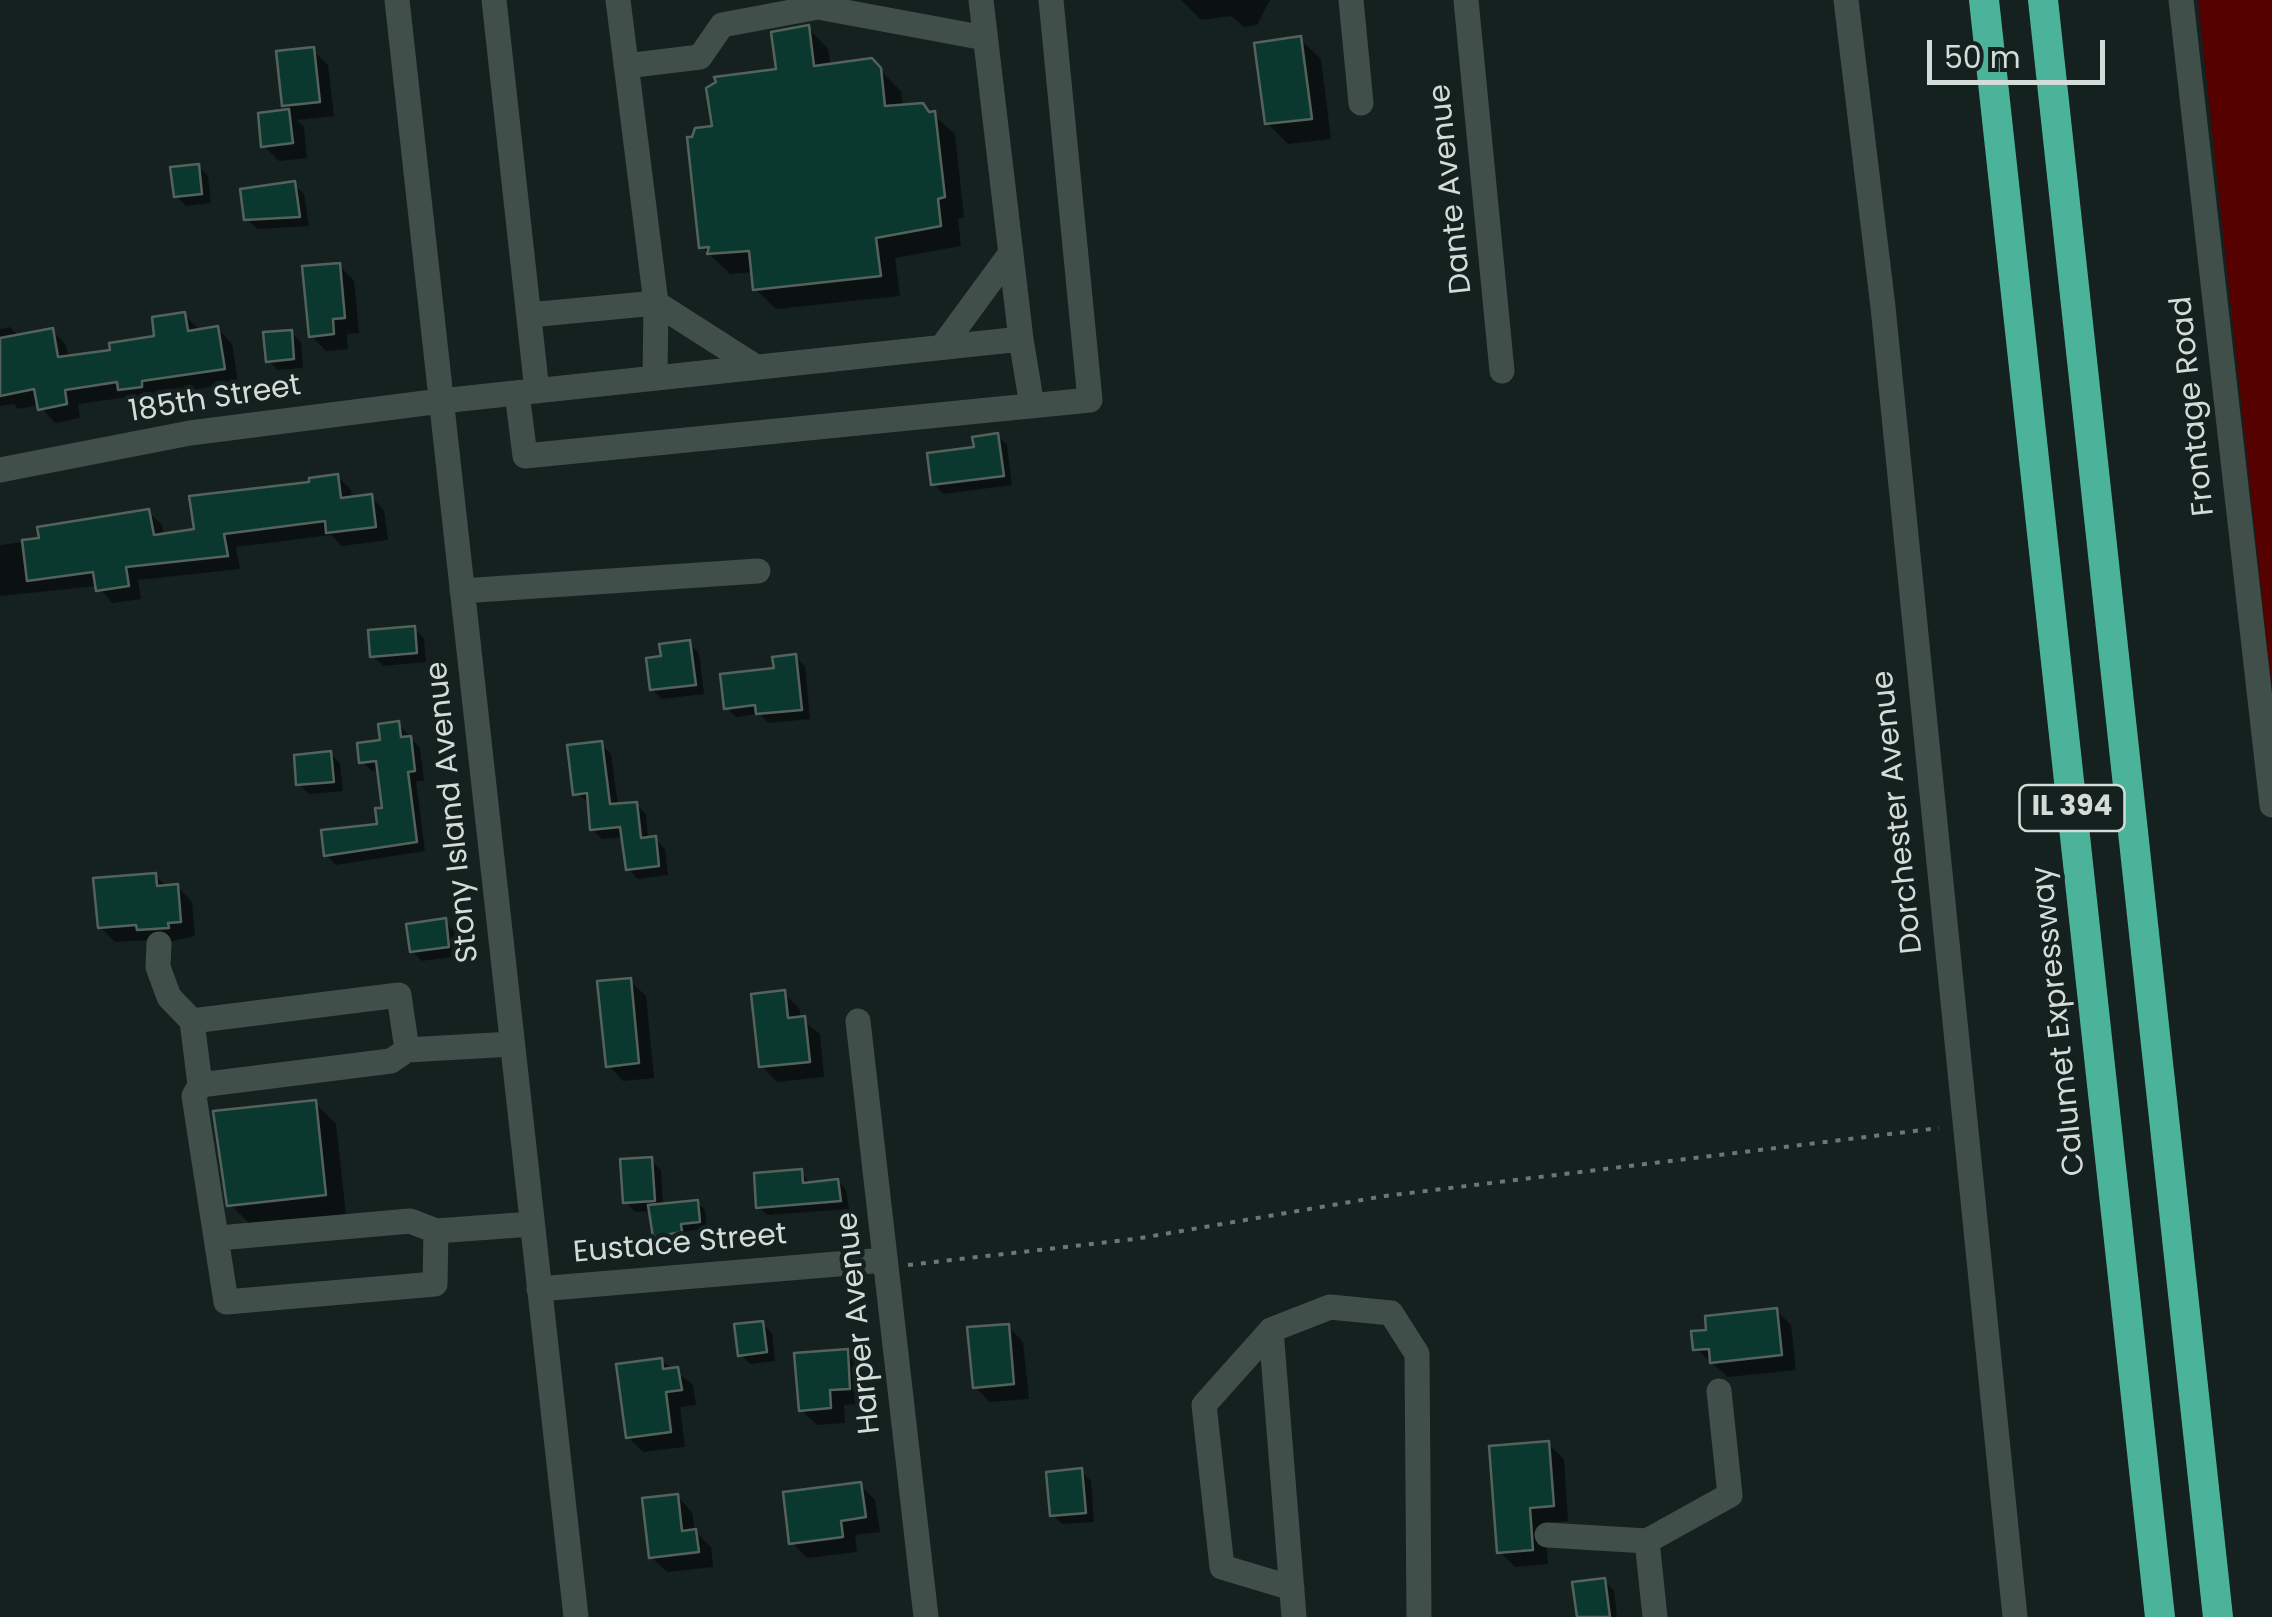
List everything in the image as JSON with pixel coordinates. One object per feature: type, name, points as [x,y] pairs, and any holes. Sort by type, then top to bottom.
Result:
[{"type":"highway","name":"Calumet Expressway","points":[[1984,0],[2160,1617]]},
{"type":"highway","name":"IL 394","points":[[2043,0],[2218,1617]]},
{"type":"street","name":"Stony Island Avenue","points":[[396,0],[576,1617]]},
{"type":"street","points":[[494,0],[529,316],[525,456],[1090,400],[1052,0]]},
{"type":"street","points":[[618,0],[656,303],[655,378]]},
{"type":"street","points":[[981,0],[1032,406]]},
{"type":"street","points":[[1351,0],[1360,103]]},
{"type":"street","name":"Dante Avenue","points":[[1466,0],[1502,371]]},
{"type":"street","name":"Dorchester Avenue","points":[[1846,0],[1883,307],[2015,1617]]},
{"type":"street","name":"Frontage Road","points":[[2181,0],[2272,805]]},
{"type":"street","points":[[626,66],[700,57],[722,25],[818,7],[986,38]]},
{"type":"street","points":[[942,347],[1011,253]]},
{"type":"street","points":[[529,316],[656,303],[756,367]]},
{"type":"street","name":"185th Street","points":[[0,470],[190,434],[441,401],[1021,339]]},
{"type":"street","points":[[462,591],[758,571]]},
{"type":"street","points":[[159,944],[158,967],[168,997],[192,1021],[200,1085],[194,1096],[226,1302],[434,1284],[436,1231]]},
{"type":"street","points":[[192,1021],[400,995],[407,1050]]},
{"type":"street","name":"Harper Avenue","points":[[858,1022],[926,1617]]},
{"type":"street","points":[[200,1085],[391,1061],[407,1050],[512,1044]]},
{"type":"street","points":[[219,1238],[410,1221],[436,1231],[532,1224]]},
{"type":"street","name":"Eustace Street","points":[[540,1289],[886,1264]]},
{"type":"street","points":[[1292,1588],[1222,1567],[1204,1405],[1271,1330],[1330,1308],[1390,1313],[1417,1354],[1419,1617]]},
{"type":"street","points":[[1271,1330],[1294,1617]]},
{"type":"street","points":[[1548,1535],[1647,1541],[1730,1495],[1719,1391]]},
{"type":"street","points":[[1647,1541],[1655,1617]]},
{"type":"path","points":[[886,1264],[1134,1239],[1385,1196],[1964,1126]]},
{"type":"shaded area","points":[[2198,0],[2272,0],[2272,690]]},
{"type":"building","points":[[809,25],[814,66],[872,58],[881,68],[885,106],[923,103],[929,112],[935,111],[945,197],[938,199],[941,226],[876,238],[881,276],[753,290],[749,251],[707,254],[709,247],[699,248],[687,137],[692,137],[695,128],[712,126],[706,88],[716,82],[714,77],[776,69],[771,32]]},
{"type":"building","points":[[1301,36],[1312,119],[1265,124],[1254,43]]},
{"type":"building","points":[[314,47],[320,102],[282,106],[276,51]]},
{"type":"building","points":[[289,109],[293,143],[261,147],[258,113]]},
{"type":"building","points":[[199,164],[202,194],[174,197],[170,167]]},
{"type":"building","points":[[295,181],[300,217],[244,220],[240,189]]},
{"type":"building","points":[[340,263],[345,318],[333,319],[334,334],[309,337],[302,266]]},
{"type":"building","points":[[185,312],[188,331],[218,326],[225,369],[142,381],[142,387],[118,390],[117,382],[65,390],[67,404],[38,410],[34,389],[0,396],[0,338],[53,328],[58,357],[110,350],[109,343],[154,336],[152,317]]},
{"type":"building","points":[[292,330],[294,359],[266,362],[263,332]]},
{"type":"building","points":[[998,433],[1004,476],[931,485],[927,453],[974,447],[972,437]]},
{"type":"building","points":[[338,474],[341,498],[372,494],[376,527],[326,533],[325,521],[224,534],[228,556],[126,567],[129,586],[96,591],[93,572],[27,581],[22,540],[39,538],[37,527],[149,509],[154,535],[194,529],[189,496],[309,482],[309,478]]},
{"type":"building","points":[[415,626],[417,653],[370,657],[368,630]]},
{"type":"building","points":[[690,640],[696,685],[650,690],[646,658],[661,656],[659,644]]},
{"type":"building","points":[[796,654],[802,710],[756,714],[755,705],[724,709],[720,674],[774,668],[772,657]]},
{"type":"building","points":[[399,721],[401,737],[411,736],[415,771],[408,772],[417,842],[324,856],[321,830],[377,824],[375,808],[382,808],[376,761],[359,763],[357,743],[380,740],[378,724]]},
{"type":"building","points":[[602,741],[610,804],[637,802],[641,838],[656,836],[659,866],[626,870],[620,827],[590,830],[587,793],[573,795],[567,745]]},
{"type":"building","points":[[331,751],[334,782],[296,785],[294,755]]},
{"type":"building","points":[[156,873],[157,886],[178,884],[181,922],[168,923],[169,928],[98,928],[93,878]]},
{"type":"building","points":[[446,918],[449,947],[410,952],[406,924]]},
{"type":"building","points":[[631,978],[639,1063],[606,1067],[597,981]]},
{"type":"building","points":[[785,990],[788,1018],[805,1016],[810,1062],[759,1067],[751,994]]},
{"type":"building","points":[[316,1100],[326,1195],[227,1206],[213,1111]]},
{"type":"building","points":[[652,1157],[655,1201],[623,1203],[620,1159]]},
{"type":"building","points":[[802,1169],[803,1183],[838,1179],[841,1201],[756,1208],[754,1173]]},
{"type":"building","points":[[698,1200],[700,1222],[681,1224],[682,1232],[653,1237],[648,1205]]},
{"type":"building","points":[[1777,1308],[1782,1355],[1710,1363],[1709,1349],[1693,1350],[1691,1331],[1706,1330],[1705,1316]]},
{"type":"building","points":[[763,1321],[767,1352],[738,1356],[734,1324]]},
{"type":"building","points":[[1009,1324],[1014,1384],[973,1388],[967,1327]]},
{"type":"building","points":[[848,1349],[850,1389],[830,1390],[831,1408],[799,1411],[794,1353]]},
{"type":"building","points":[[662,1358],[663,1369],[678,1367],[682,1390],[666,1392],[671,1432],[626,1438],[616,1364]]},
{"type":"building","points":[[1549,1441],[1554,1506],[1530,1508],[1533,1550],[1497,1553],[1489,1446]]},
{"type":"building","points":[[1082,1468],[1086,1513],[1050,1516],[1046,1472]]},
{"type":"building","points":[[861,1482],[866,1517],[841,1521],[843,1537],[789,1544],[783,1492]]},
{"type":"building","points":[[678,1494],[682,1531],[696,1529],[699,1552],[649,1558],[642,1498]]},
{"type":"building","points":[[1605,1578],[1610,1617],[1577,1617],[1572,1582]]}]
